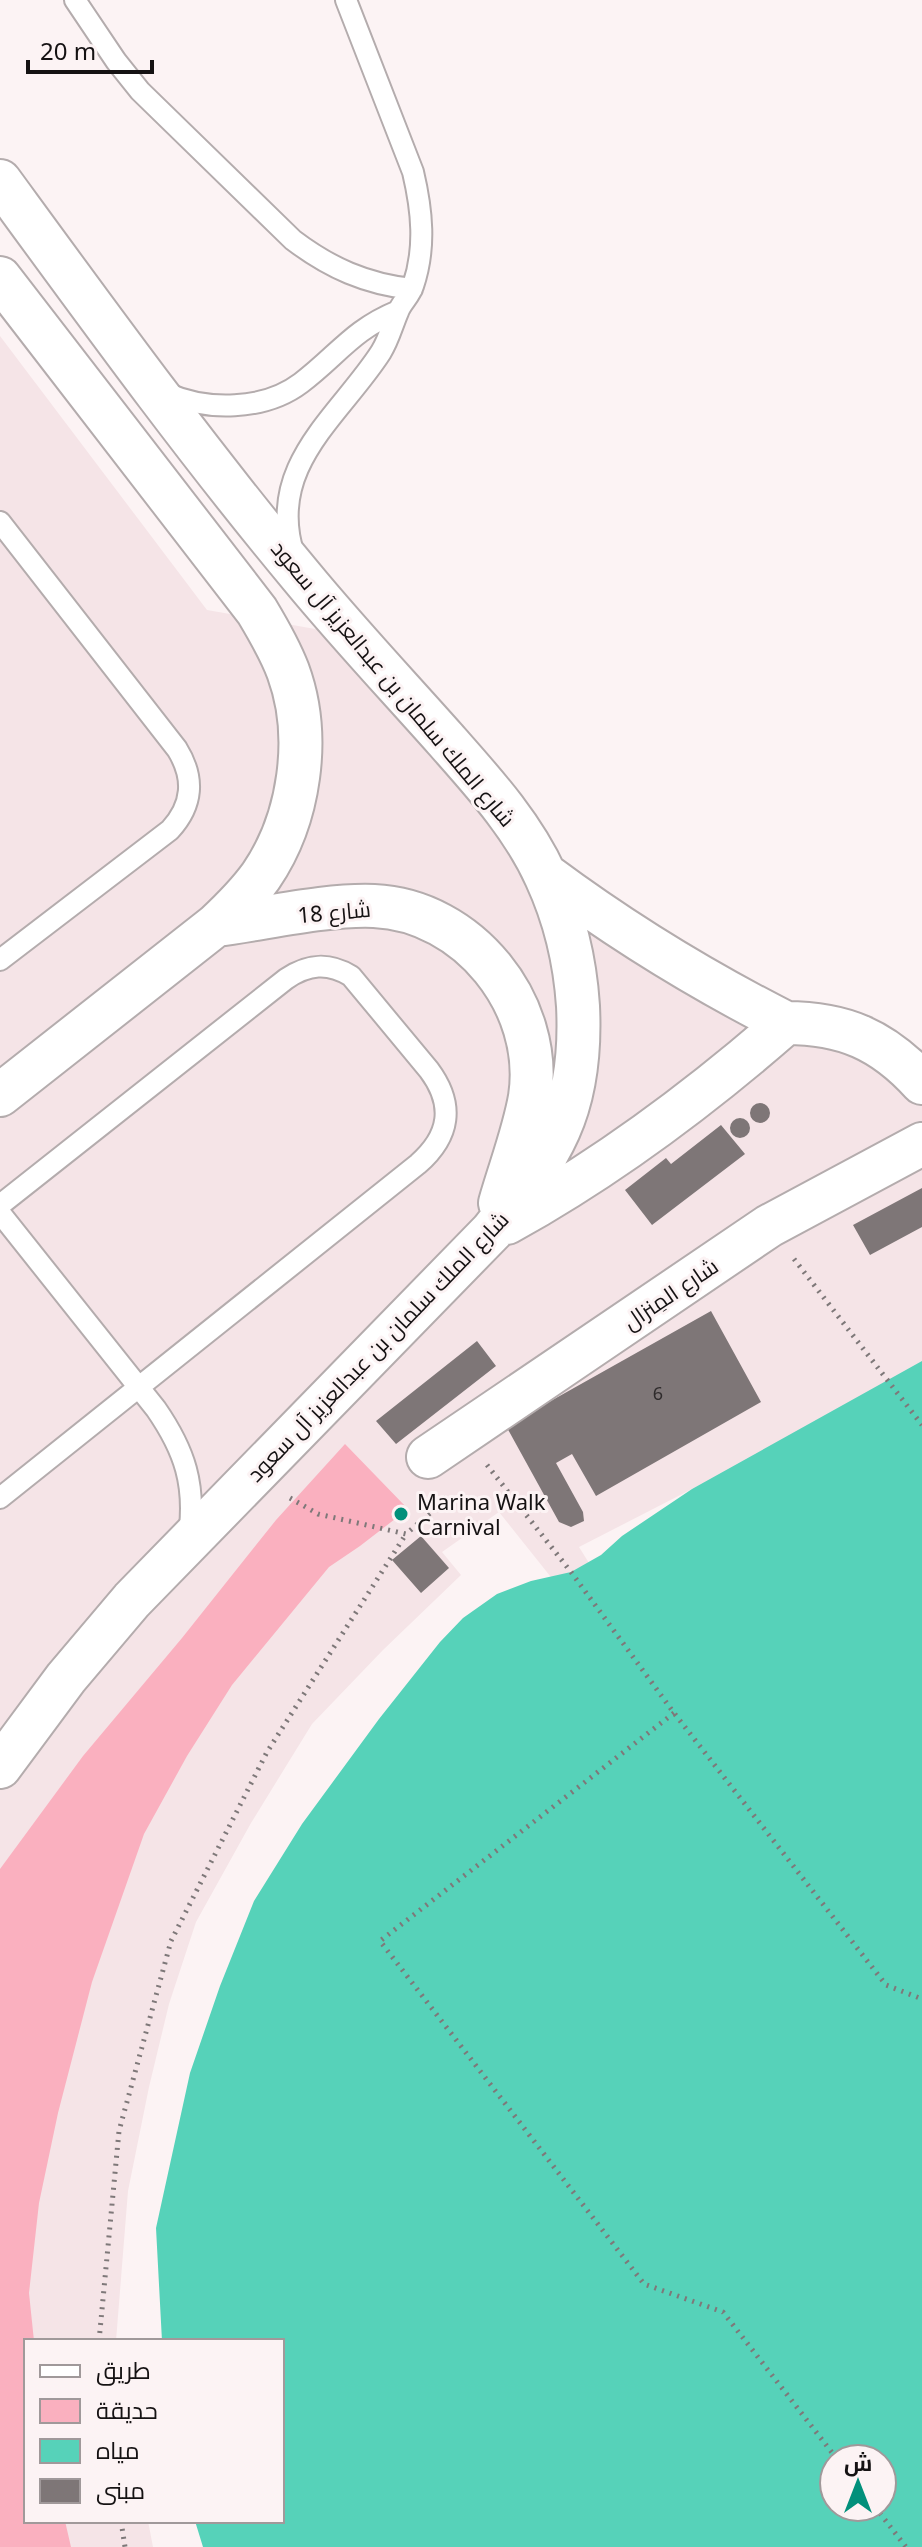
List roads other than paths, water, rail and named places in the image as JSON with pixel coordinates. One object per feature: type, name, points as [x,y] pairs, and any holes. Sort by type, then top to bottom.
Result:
[{"type":"street","name":"شارع الملك سلمان بن عبدالعزيز آل سعود","points":[[0,181],[149,385],[302,578],[496,799],[526,841],[545,874],[571,947],[579,1022],[570,1098],[559,1129],[541,1165],[492,1231],[132,1600],[66,1678],[0,1767]]},
{"type":"street","points":[[0,278],[257,611],[289,673],[297,707],[300,742],[298,776],[291,811],[279,843],[262,874],[241,902],[0,1095]]},
{"type":"street","points":[[545,874],[661,956],[723,991],[786,1023],[836,1027],[860,1035],[897,1059],[922,1083]]},
{"type":"street","name":"شارع 18","points":[[216,925],[347,907],[376,906],[404,911],[431,921],[456,934],[479,952],[516,1003],[526,1033],[531,1064],[530,1096],[492,1231]]},
{"type":"street","points":[[492,1231],[555,1196],[675,1115],[786,1023]]},
{"type":"street","name":"شارع المِنزال","points":[[428,1457],[769,1226],[922,1144]]},
{"type":"lane","points":[[75,0],[140,91],[293,240],[348,274],[369,282],[412,289]]},
{"type":"lane","points":[[302,578],[292,548],[288,516],[292,484],[303,455],[321,428],[384,348],[398,311],[412,289],[422,231],[420,201],[413,172],[346,0]]},
{"type":"lane","points":[[149,385],[177,398],[208,405],[239,405],[270,399],[299,385],[364,328],[398,311]]},
{"type":"lane","points":[[0,522],[177,749],[190,777],[190,792],[187,807],[170,830],[0,960]]},
{"type":"lane","points":[[0,1205],[286,979],[311,966],[339,969],[351,976],[429,1070],[440,1085],[445,1101],[446,1119],[441,1137],[432,1152],[0,1498]]},
{"type":"lane","points":[[0,1213],[174,1434],[184,1457],[190,1484],[192,1512],[188,1540]]},
{"type":"water","points":[[922,1361],[922,2547],[203,2547],[196,2523],[284,2523],[284,2339],[162,2339],[156,2228],[190,2073],[254,1901],[302,1824],[379,1719],[463,1618],[497,1594],[531,1581],[571,1572],[601,1555],[622,1536],[692,1489]]},
{"type":"place","name":"Marina Walk Carnival","points":[[401,1514]]}]
